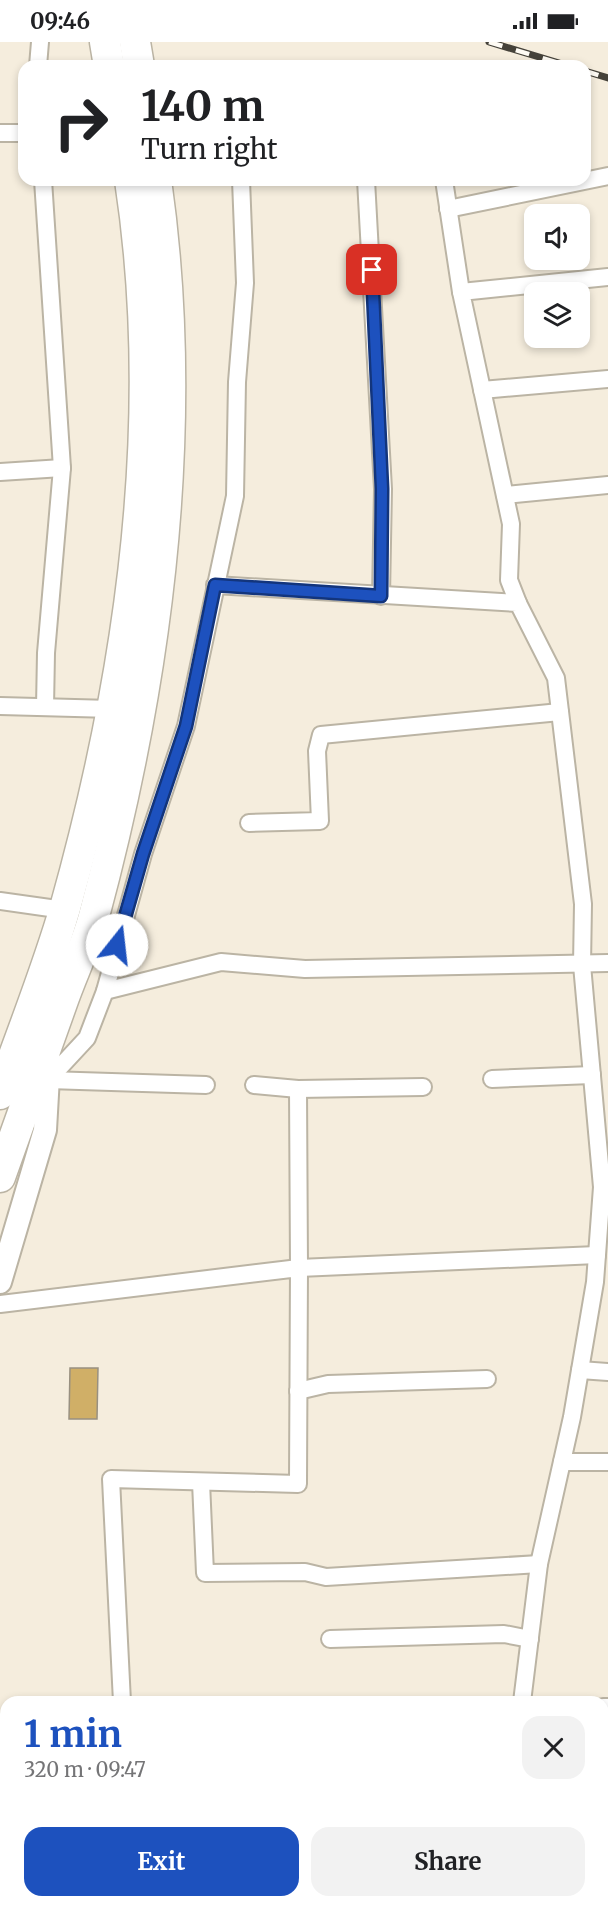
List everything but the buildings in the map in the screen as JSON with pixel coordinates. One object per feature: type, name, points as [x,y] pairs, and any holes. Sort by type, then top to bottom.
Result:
[{"type":"highway","points":[[105,42],[108,60]]},
{"type":"highway","points":[[135,42],[138,60]]},
{"type":"highway","points":[[0,1177],[15,1136],[64,910],[96,789],[112,709],[133,570],[142,463],[145,341],[140,247],[131,186]]},
{"type":"highway","points":[[0,1094],[39,1026],[93,919],[138,717],[155,603],[170,462],[171,346],[165,244],[157,186]]},
{"type":"street","points":[[38,60],[40,42]]},
{"type":"street","points":[[0,133],[18,133]]},
{"type":"street","points":[[591,180],[608,176]]},
{"type":"street","points":[[43,186],[62,468],[46,653],[45,707]]},
{"type":"street","points":[[48,1080],[87,1038],[105,991],[143,854],[186,726],[235,496],[237,382],[245,283],[241,186]]},
{"type":"street","points":[[366,186],[382,489],[381,596]]},
{"type":"street","points":[[445,186],[461,292],[511,524],[509,580],[518,603],[556,678],[583,904],[582,965],[605,1188],[580,1370],[540,1564],[523,1696]]},
{"type":"street","points":[[448,209],[560,186]]},
{"type":"street","points":[[461,292],[608,277]]},
{"type":"street","points":[[482,390],[608,379]]},
{"type":"street","points":[[0,472],[62,468]]},
{"type":"street","points":[[505,495],[608,485]]},
{"type":"street","points":[[215,585],[518,603]]},
{"type":"street","points":[[0,706],[112,709]]},
{"type":"street","points":[[249,823],[320,821],[317,751],[321,735],[560,712]]},
{"type":"street","points":[[0,901],[64,910]]},
{"type":"street","points":[[105,991],[221,962],[305,969],[608,963]]},
{"type":"street","points":[[0,1062],[39,1026]]},
{"type":"street","points":[[0,1282],[45,1130],[48,1080],[39,1026]]},
{"type":"street","points":[[492,1079],[592,1075]]},
{"type":"street","points":[[48,1080],[206,1085]]},
{"type":"street","points":[[255,1085],[298,1089],[423,1087]]},
{"type":"street","points":[[122,1696],[111,1479],[298,1484],[298,1089]]},
{"type":"street","points":[[0,1304],[299,1268],[597,1255]]},
{"type":"street","points":[[580,1370],[608,1372]]},
{"type":"street","points":[[298,1391],[328,1384],[487,1379]]},
{"type":"street","points":[[562,1462],[608,1462]]},
{"type":"street","points":[[201,1482],[205,1574],[305,1572],[326,1577],[540,1564]]},
{"type":"street","points":[[330,1639],[504,1634],[530,1639]]},
{"type":"railway","points":[[489,42],[549,60]]},
{"type":"railway","points":[[591,73],[608,78]]},
{"type":"route","points":[[117,945],[143,854],[186,726],[215,585],[381,596],[382,489],[372,270]]}]
